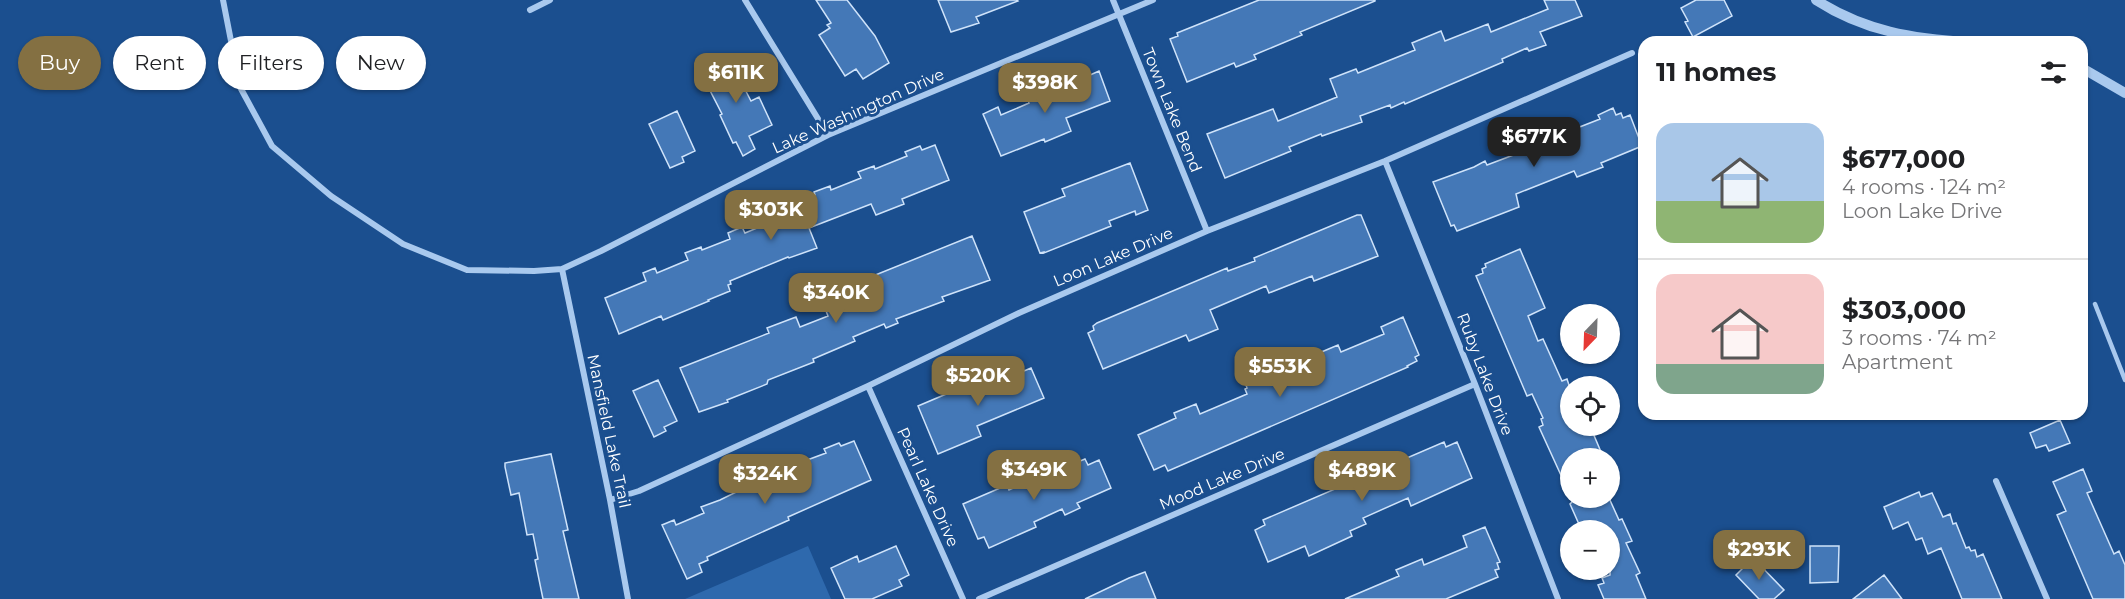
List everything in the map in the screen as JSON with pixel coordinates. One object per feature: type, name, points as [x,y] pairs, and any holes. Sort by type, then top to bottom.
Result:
[{"type":"street","name":"Lake Washington Drive","points":[[223,0],[240,87],[272,146],[331,196],[403,244],[467,270],[534,271],[562,269],[828,135],[1152,0]]},
{"type":"street","points":[[530,10],[550,0]]},
{"type":"street","points":[[745,0],[828,135]]},
{"type":"street","name":"Town Lake Bend","points":[[1113,0],[1207,231]]},
{"type":"street","points":[[1816,0],[1855,22],[1908,36]]},
{"type":"street","name":"Loon Lake Drive","points":[[610,500],[639,491],[868,386],[1019,313],[1207,231],[1385,161],[1632,53]]},
{"type":"street","points":[[2088,71],[2125,93]]},
{"type":"street","name":"Ruby Lake Drive","points":[[1385,161],[1475,384],[1556,598]]},
{"type":"street","name":"Mansfield Lake Trail","points":[[562,269],[628,599]]},
{"type":"street","name":"Mood Lake Drive","points":[[979,599],[1475,384]]},
{"type":"street","name":"Pearl Lake Drive","points":[[868,386],[963,599]]},
{"type":"street","points":[[1996,481],[2047,599]]},
{"type":"lane","points":[[2095,304],[2125,380]]},
{"type":"shaded area","points":[[808,546],[831,599],[685,599]]},
{"type":"building","points":[[816,0],[847,0],[875,36],[889,63],[863,79],[856,69],[845,76],[819,35],[830,28],[827,25],[831,23]]},
{"type":"building","points":[[938,0],[1018,1],[976,17],[979,23],[951,32]]},
{"type":"building","points":[[1259,0],[1375,1],[1300,32],[1302,35],[1254,55],[1256,59],[1236,67],[1234,63],[1187,82],[1170,39],[1178,36],[1177,33]]},
{"type":"building","points":[[1544,0],[1575,0],[1582,16],[1540,32],[1546,45],[1529,51],[1527,48],[1502,59],[1503,62],[1405,104],[1404,102],[1391,108],[1390,105],[1360,116],[1362,122],[1322,136],[1321,134],[1289,147],[1291,151],[1225,178],[1207,134],[1273,109],[1278,121],[1337,97],[1330,79],[1356,69],[1358,73],[1415,50],[1412,43],[1441,31],[1445,41],[1488,24],[1491,32],[1548,9]]},
{"type":"building","points":[[1696,0],[1724,0],[1732,16],[1692,36],[1681,8]]},
{"type":"building","points":[[733,56],[740,70],[736,72],[751,101],[759,97],[772,125],[749,136],[755,149],[743,156],[736,142],[733,143],[720,115],[722,114],[701,73]]},
{"type":"building","points":[[1099,71],[1110,101],[1066,118],[1071,131],[1001,156],[983,114],[998,107],[1001,115],[1029,103],[1026,96],[1039,90],[1041,94],[1054,89],[1054,91]]},
{"type":"building","points":[[1613,108],[1616,115],[1621,113],[1623,118],[1630,115],[1638,136],[1638,148],[1601,163],[1603,167],[1577,177],[1574,171],[1516,194],[1519,207],[1457,231],[1454,225],[1451,226],[1433,182],[1485,161],[1487,165],[1516,154],[1513,148],[1529,142],[1529,144],[1570,125],[1572,130],[1600,119],[1598,115]]},
{"type":"building","points":[[677,111],[695,151],[682,157],[684,162],[670,168],[649,124]]},
{"type":"building","points":[[935,145],[949,180],[902,199],[904,204],[876,215],[871,204],[809,228],[817,248],[788,257],[730,281],[731,284],[728,285],[730,291],[709,301],[663,320],[661,316],[619,334],[605,298],[646,281],[643,273],[655,268],[657,273],[688,260],[685,253],[701,247],[702,250],[730,239],[728,233],[742,227],[745,233],[774,221],[772,214],[815,195],[814,192],[830,186],[831,190],[861,178],[858,172],[874,166],[875,169],[907,156],[905,152],[920,146],[922,150]]},
{"type":"building","points":[[1130,163],[1148,210],[1136,215],[1135,211],[1109,221],[1111,226],[1040,253],[1024,212],[1065,196],[1062,189]]},
{"type":"building","points":[[1361,215],[1378,256],[1314,281],[1312,276],[1269,293],[1266,286],[1210,310],[1218,329],[1189,341],[1186,335],[1103,369],[1088,333],[1094,330],[1093,326],[1097,323],[1227,268],[1228,271],[1255,261],[1254,258]]},
{"type":"building","points":[[972,236],[990,280],[942,297],[944,301],[896,319],[898,323],[886,328],[884,324],[853,337],[855,341],[813,359],[814,362],[768,380],[767,384],[727,400],[728,402],[699,412],[680,368],[769,333],[767,328],[796,317],[800,327],[828,316],[826,311],[858,298],[853,287],[869,281],[868,278]]},
{"type":"building","points":[[1520,249],[1545,308],[1528,316],[1538,341],[1543,339],[1560,377],[1560,436],[1594,436],[1599,448],[1560,448],[1560,473],[1539,427],[1543,425],[1541,419],[1543,418],[1532,394],[1527,396],[1476,276],[1483,273],[1482,269],[1486,267],[1485,264]]},
{"type":"building","points":[[1403,317],[1419,355],[1415,357],[1417,361],[1408,367],[1168,471],[1165,465],[1154,470],[1138,435],[1176,418],[1174,413],[1196,404],[1200,414],[1247,394],[1246,385],[1288,368],[1290,373],[1315,363],[1312,356],[1338,345],[1341,352],[1384,334],[1381,327]]},
{"type":"building","points":[[1014,361],[1017,369],[1022,366],[1024,371],[1031,368],[1044,398],[977,426],[981,436],[938,454],[918,406],[970,384],[972,387],[978,384],[979,387],[1003,377],[999,367]]},
{"type":"building","points":[[658,380],[677,421],[664,427],[666,431],[654,437],[633,391]]},
{"type":"building","points":[[2060,420],[2070,443],[2049,451],[2046,445],[2036,448],[2030,433]]},
{"type":"building","points":[[854,441],[871,480],[707,557],[708,560],[699,564],[702,572],[687,579],[662,525],[674,520],[676,525],[704,513],[701,507],[783,469],[826,453],[824,449],[839,443],[841,446]]},
{"type":"building","points":[[1444,442],[1446,447],[1457,442],[1472,478],[1411,506],[1408,498],[1363,518],[1366,524],[1350,531],[1352,536],[1309,556],[1305,546],[1268,562],[1255,530],[1265,525],[1263,520]]},
{"type":"building","points":[[551,454],[568,530],[563,531],[579,599],[543,599],[535,560],[538,559],[533,534],[527,535],[519,493],[511,495],[505,467],[505,463]]},
{"type":"building","points":[[1085,459],[1088,465],[1099,460],[1111,488],[1077,503],[1080,508],[1065,515],[1062,509],[1034,522],[1036,527],[989,548],[984,537],[978,539],[963,504],[1007,485],[1009,490],[1062,466],[1063,468]]},
{"type":"building","points":[[2083,469],[2092,491],[2087,493],[2114,554],[2119,551],[2125,565],[2125,599],[2093,599],[2057,515],[2066,511],[2053,482]]},
{"type":"building","points":[[1919,492],[1921,497],[1932,493],[1943,517],[1950,514],[1953,524],[1956,523],[1966,548],[1969,547],[1971,551],[1975,550],[1977,557],[1983,554],[2002,599],[1962,599],[1941,548],[1928,554],[1922,538],[1916,540],[1908,522],[1893,529],[1884,507]]},
{"type":"building","points":[[1572,508],[1614,508],[1619,520],[1577,520]]},
{"type":"building","points":[[1622,519],[1632,541],[1626,543],[1640,573],[1636,575],[1646,599],[1604,599],[1598,585],[1604,583],[1603,580],[1620,580],[1619,520]]},
{"type":"building","points":[[1485,527],[1500,562],[1497,563],[1499,569],[1495,570],[1498,577],[1446,599],[1345,599],[1399,576],[1396,570],[1422,559],[1424,565],[1467,547],[1463,536]]},
{"type":"building","points":[[896,546],[909,575],[899,580],[902,586],[872,599],[845,599],[831,568],[857,556],[859,562]]},
{"type":"building","points":[[1810,546],[1839,546],[1838,582],[1810,583]]},
{"type":"building","points":[[1753,558],[1784,590],[1774,599],[1759,599],[1736,575]]},
{"type":"building","points":[[1145,572],[1156,599],[1085,599],[1129,578]]},
{"type":"building","points":[[1884,575],[1902,599],[1853,599]]}]
